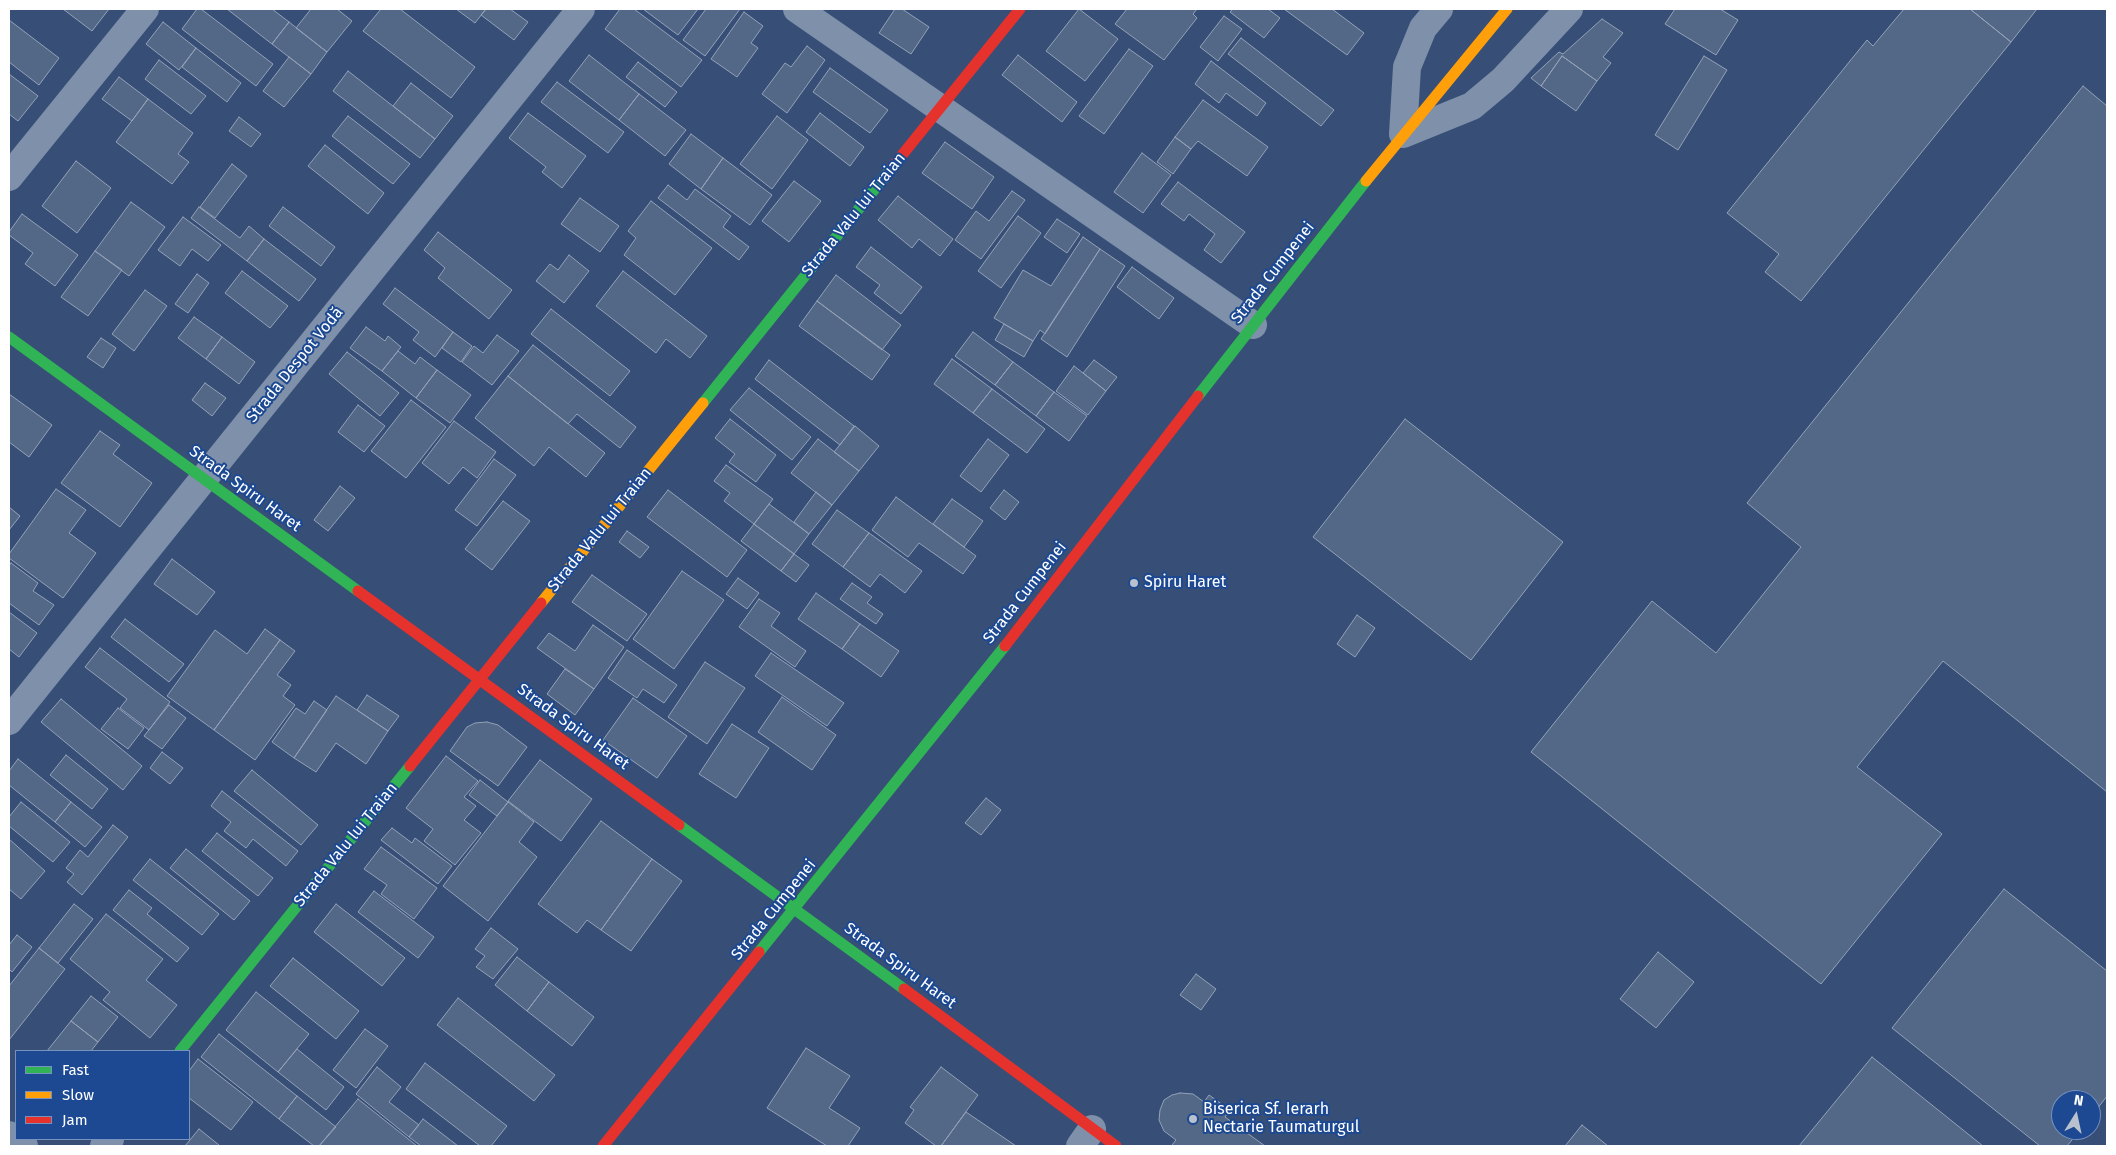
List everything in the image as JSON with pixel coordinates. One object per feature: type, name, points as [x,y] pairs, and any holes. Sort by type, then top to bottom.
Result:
[{"type":"street","points":[[9,177],[145,9]]},
{"type":"street","name":"Strada Despot Vodă","points":[[9,721],[581,9]]},
{"type":"street","points":[[797,9],[1253,325]]},
{"type":"street","name":"Strada Valu lui Traian","points":[[181,1050],[1020,9]]},
{"type":"street","points":[[1439,9],[1422,28],[1407,67],[1404,134],[1472,106],[1503,80],[1569,9]]},
{"type":"street","name":"Strada Cumpenei","points":[[604,1146],[796,910],[958,706],[1253,325],[1404,134],[1507,9]]},
{"type":"street","name":"Strada Spiru Haret","points":[[9,337],[796,910],[1086,1138],[1116,1146]]},
{"type":"building","points":[[63,9],[109,9],[92,31]]},
{"type":"building","points":[[197,9],[201,9],[273,64],[256,86],[182,29]]},
{"type":"building","points":[[227,9],[272,9],[289,22],[272,44]]},
{"type":"building","points":[[311,9],[337,9],[352,21],[327,52],[296,28]]},
{"type":"building","points":[[381,9],[400,9],[475,67],[451,98],[363,31]]},
{"type":"building","points":[[456,9],[486,9],[475,23]]},
{"type":"building","points":[[486,9],[510,9],[528,22],[514,40],[481,15]]},
{"type":"building","points":[[620,9],[634,9],[702,60],[681,87],[605,29]]},
{"type":"building","points":[[643,9],[698,9],[678,35]]},
{"type":"building","points":[[706,9],[740,9],[705,56],[683,40]]},
{"type":"building","points":[[895,9],[902,9],[929,27],[911,54],[879,33]]},
{"type":"building","points":[[1079,9],[1118,39],[1085,81],[1046,51]]},
{"type":"building","points":[[1127,9],[1197,9],[1193,14],[1197,18],[1164,60],[1115,24]]},
{"type":"building","points":[[1233,9],[1268,9],[1280,18],[1264,38],[1230,12]]},
{"type":"building","points":[[1284,9],[1332,9],[1364,33],[1347,55]]},
{"type":"building","points":[[1675,9],[1720,9],[1738,20],[1716,55],[1665,24]]},
{"type":"building","points":[[1904,9],[1970,9],[2011,42],[1801,301],[1765,272],[1779,254],[1727,213],[1867,40],[1873,46]]},
{"type":"building","points":[[1970,9],[2037,9],[2011,42]]},
{"type":"building","points":[[744,12],[763,26],[751,43],[758,48],[737,77],[711,59]]},
{"type":"building","points":[[1224,16],[1242,29],[1218,61],[1200,47]]},
{"type":"building","points":[[1602,19],[1623,33],[1603,57],[1611,63],[1597,81],[1562,56],[1541,86],[1531,78],[1559,52],[1563,54]]},
{"type":"building","points":[[9,20],[59,58],[39,85],[9,62]]},
{"type":"building","points":[[163,22],[196,48],[179,70],[146,44]]},
{"type":"building","points":[[289,22],[327,52],[311,74],[272,44]]},
{"type":"building","points":[[1241,38],[1334,110],[1321,126],[1228,54]]},
{"type":"building","points":[[807,46],[825,60],[787,113],[762,94],[785,63],[791,67]]},
{"type":"building","points":[[196,48],[241,83],[227,102],[182,67]]},
{"type":"building","points":[[1129,49],[1153,66],[1104,134],[1079,116]]},
{"type":"building","points":[[589,55],[639,94],[619,120],[569,81]]},
{"type":"building","points":[[1018,55],[1077,102],[1062,122],[1002,75]]},
{"type":"building","points":[[1562,56],[1597,81],[1576,111],[1541,86]]},
{"type":"building","points":[[1704,56],[1727,70],[1678,150],[1655,135]]},
{"type":"building","points":[[289,57],[311,74],[284,107],[263,91]]},
{"type":"building","points":[[159,60],[206,96],[191,114],[145,79]]},
{"type":"building","points":[[1211,61],[1266,103],[1257,116],[1226,93],[1219,103],[1195,84]]},
{"type":"building","points":[[638,62],[677,92],[665,107],[626,77]]},
{"type":"building","points":[[830,68],[888,110],[870,133],[813,92]]},
{"type":"building","points":[[348,71],[435,139],[420,158],[333,91]]},
{"type":"building","points":[[9,74],[38,96],[18,121],[9,114]]},
{"type":"building","points":[[119,77],[148,99],[132,121],[102,99]]},
{"type":"building","points":[[557,82],[624,132],[608,153],[541,102]]},
{"type":"building","points":[[411,83],[453,116],[435,139],[393,106]]},
{"type":"building","points":[[2083,86],[2107,106],[2107,792],[1943,661],[1857,767],[1942,834],[1821,984],[1531,752],[1652,601],[1716,653],[1801,547],[1747,503]]},
{"type":"building","points":[[639,94],[686,130],[665,156],[619,120]]},
{"type":"building","points":[[148,99],[193,133],[178,154],[189,162],[172,184],[116,142]]},
{"type":"building","points":[[1203,100],[1268,147],[1247,176],[1198,141],[1191,149],[1175,137]]},
{"type":"building","points":[[528,113],[586,156],[562,188],[542,172],[546,167],[509,138]]},
{"type":"building","points":[[820,113],[864,147],[850,166],[806,132]]},
{"type":"building","points":[[348,116],[410,164],[393,184],[332,136]]},
{"type":"building","points":[[777,116],[808,140],[772,189],[740,164]]},
{"type":"building","points":[[239,117],[261,134],[251,147],[229,131]]},
{"type":"building","points":[[691,134],[723,158],[701,189],[669,164]]},
{"type":"building","points":[[1175,137],[1191,149],[1173,174],[1157,162]]},
{"type":"building","points":[[945,142],[994,177],[972,209],[922,173]]},
{"type":"building","points":[[325,145],[384,193],[368,214],[308,166]]},
{"type":"building","points":[[1142,153],[1171,175],[1143,213],[1114,192]]},
{"type":"building","points":[[723,158],[772,195],[750,225],[701,189]]},
{"type":"building","points":[[76,161],[111,188],[77,233],[42,206]]},
{"type":"building","points":[[232,164],[247,176],[215,218],[200,207]]},
{"type":"building","points":[[794,181],[821,201],[789,242],[762,221]]},
{"type":"building","points":[[1178,182],[1245,232],[1221,263],[1204,250],[1215,234],[1189,214],[1184,221],[1161,204]]},
{"type":"building","points":[[668,185],[687,200],[695,189],[731,216],[723,227],[749,247],[739,260],[658,198]]},
{"type":"building","points":[[1012,191],[1025,200],[981,259],[955,240],[976,211],[989,221]]},
{"type":"building","points":[[898,196],[953,239],[940,256],[919,239],[912,248],[878,220]]},
{"type":"building","points":[[580,198],[619,226],[600,252],[561,224]]},
{"type":"building","points":[[651,201],[712,248],[675,295],[624,255],[636,238],[628,231]]},
{"type":"building","points":[[131,202],[165,227],[129,276],[95,251]]},
{"type":"building","points":[[199,207],[240,238],[249,226],[264,239],[247,261],[191,218]]},
{"type":"building","points":[[283,207],[335,247],[321,266],[269,226]]},
{"type":"building","points":[[22,214],[78,255],[55,286],[25,264],[33,253],[9,235],[9,232]]},
{"type":"building","points":[[1018,216],[1041,233],[1001,288],[978,271]]},
{"type":"building","points":[[183,217],[221,245],[208,261],[192,249],[180,266],[158,250]]},
{"type":"building","points":[[1057,219],[1080,234],[1067,253],[1044,237]]},
{"type":"building","points":[[438,232],[512,290],[489,319],[438,278],[445,268],[424,250]]},
{"type":"building","points":[[1083,237],[1100,249],[1045,334],[1040,330],[1033,341],[994,318],[1023,270],[1051,286]]},
{"type":"building","points":[[264,239],[316,279],[299,301],[247,261]]},
{"type":"building","points":[[871,247],[922,287],[901,314],[874,293],[880,285],[856,267]]},
{"type":"building","points":[[1100,249],[1125,266],[1067,357],[1041,339]]},
{"type":"building","points":[[95,251],[122,270],[88,316],[61,297]]},
{"type":"building","points":[[569,255],[589,271],[564,303],[536,281],[550,264],[558,270]]},
{"type":"building","points":[[1132,267],[1174,298],[1159,319],[1117,287]]},
{"type":"building","points":[[242,271],[288,306],[270,328],[225,293]]},
{"type":"building","points":[[623,271],[707,336],[690,358],[666,339],[656,353],[596,306]]},
{"type":"building","points":[[197,274],[209,283],[188,313],[175,304]]},
{"type":"building","points":[[836,275],[901,325],[882,350],[817,301]]},
{"type":"building","points":[[395,288],[453,332],[435,357],[413,340],[419,332],[383,304]]},
{"type":"building","points":[[145,290],[167,306],[134,351],[112,334]]},
{"type":"building","points":[[817,301],[890,355],[872,380],[799,326]]},
{"type":"building","points":[[551,309],[630,371],[610,396],[531,334]]},
{"type":"building","points":[[194,317],[222,337],[206,359],[178,338]]},
{"type":"building","points":[[1004,324],[1033,341],[1024,357],[995,340]]},
{"type":"building","points":[[366,327],[385,341],[388,336],[401,347],[382,371],[350,348]]},
{"type":"building","points":[[453,332],[472,346],[461,362],[442,348]]},
{"type":"building","points":[[973,332],[1013,362],[995,385],[955,356]]},
{"type":"building","points":[[497,335],[519,351],[492,385],[462,362],[474,346],[483,353]]},
{"type":"building","points":[[222,337],[255,362],[239,384],[206,359]]},
{"type":"building","points":[[101,338],[116,348],[103,368],[87,357]]},
{"type":"building","points":[[533,345],[636,427],[620,448],[577,414],[568,424],[508,376]]},
{"type":"building","points":[[398,351],[415,364],[420,357],[437,370],[416,398],[382,371]]},
{"type":"building","points":[[347,352],[399,393],[380,416],[329,374]]},
{"type":"building","points":[[952,359],[992,389],[973,413],[934,384]]},
{"type":"building","points":[[769,360],[854,426],[840,445],[755,379]]},
{"type":"building","points":[[1094,360],[1117,377],[1106,391],[1083,373]]},
{"type":"building","points":[[1013,362],[1054,392],[1036,416],[995,385]]},
{"type":"building","points":[[1074,366],[1106,391],[1088,415],[1056,391]]},
{"type":"building","points":[[437,370],[471,395],[450,423],[416,398]]},
{"type":"building","points":[[508,376],[605,453],[586,477],[549,447],[534,466],[475,418]]},
{"type":"building","points":[[205,383],[226,398],[212,416],[192,400]]},
{"type":"building","points":[[749,388],[811,437],[792,460],[730,410]]},
{"type":"building","points":[[992,389],[1045,429],[1027,453],[973,413]]},
{"type":"building","points":[[1054,392],[1087,416],[1069,441],[1036,416]]},
{"type":"building","points":[[9,394],[52,425],[29,457],[9,442]]},
{"type":"building","points":[[411,400],[446,427],[406,478],[371,451]]},
{"type":"building","points":[[358,405],[385,426],[364,452],[338,432]]},
{"type":"building","points":[[730,419],[776,455],[756,482],[729,462],[735,454],[715,438]]},
{"type":"building","points":[[1405,419],[1563,542],[1471,660],[1313,537]]},
{"type":"building","points":[[454,421],[496,452],[477,478],[463,467],[449,484],[422,463]]},
{"type":"building","points":[[855,426],[879,446],[859,471],[834,452]]},
{"type":"building","points":[[100,431],[120,445],[113,454],[152,483],[120,527],[61,483]]},
{"type":"building","points":[[818,439],[859,471],[832,505],[791,473]]},
{"type":"building","points":[[988,439],[1009,455],[981,492],[960,476]]},
{"type":"building","points":[[494,459],[516,475],[477,526],[455,510]]},
{"type":"building","points":[[726,465],[773,499],[754,524],[724,501],[730,493],[714,481]]},
{"type":"building","points":[[340,486],[355,498],[328,531],[314,520]]},
{"type":"building","points":[[56,489],[86,510],[69,533],[96,553],[63,598],[9,558],[9,554]]},
{"type":"building","points":[[668,490],[747,550],[727,577],[647,517]]},
{"type":"building","points":[[1004,490],[1019,502],[1005,520],[990,508]]},
{"type":"building","points":[[816,492],[832,505],[809,534],[794,522]]},
{"type":"building","points":[[896,497],[976,556],[963,574],[919,543],[908,557],[872,530]]},
{"type":"building","points":[[952,499],[983,521],[964,547],[933,524]]},
{"type":"building","points":[[503,501],[530,521],[492,570],[465,549]]},
{"type":"building","points":[[769,504],[809,534],[794,554],[754,524]]},
{"type":"building","points":[[9,507],[20,516],[9,530]]},
{"type":"building","points":[[837,510],[869,533],[843,567],[812,544]]},
{"type":"building","points":[[754,524],[794,554],[781,571],[741,541]]},
{"type":"building","points":[[627,531],[649,547],[640,558],[619,542]]},
{"type":"building","points":[[869,533],[922,571],[905,593],[880,574],[870,587],[843,567]]},
{"type":"building","points":[[794,554],[809,565],[796,582],[781,571]]},
{"type":"building","points":[[172,559],[215,592],[197,615],[154,584]]},
{"type":"building","points":[[11,563],[38,583],[33,591],[54,605],[39,625],[9,603],[9,566]]},
{"type":"building","points":[[682,571],[724,600],[674,669],[633,639]]},
{"type":"building","points":[[592,575],[647,614],[627,641],[572,602]]},
{"type":"building","points":[[738,578],[759,593],[747,609],[726,594]]},
{"type":"building","points":[[852,583],[872,597],[867,603],[883,614],[876,624],[840,599]]},
{"type":"building","points":[[816,593],[860,624],[842,649],[798,619]]},
{"type":"building","points":[[759,599],[780,613],[771,626],[806,651],[795,667],[739,627]]},
{"type":"building","points":[[9,612],[37,633],[19,657],[9,649]]},
{"type":"building","points":[[1357,615],[1375,628],[1355,657],[1337,644]]},
{"type":"building","points":[[125,619],[184,664],[169,682],[111,637]]},
{"type":"building","points":[[860,624],[899,651],[881,677],[842,649]]},
{"type":"building","points":[[593,625],[624,647],[594,689],[537,648],[549,633],[575,651]]},
{"type":"building","points":[[265,629],[280,640],[214,730],[167,696],[215,630],[247,654]]},
{"type":"building","points":[[280,640],[295,651],[277,675],[291,685],[283,696],[295,705],[255,760],[214,730]]},
{"type":"building","points":[[100,648],[170,702],[149,730],[120,708],[127,699],[85,667]]},
{"type":"building","points":[[627,650],[677,685],[664,703],[643,689],[637,698],[608,678]]},
{"type":"building","points":[[771,653],[844,703],[827,726],[755,676]]},
{"type":"building","points":[[705,662],[745,688],[707,744],[668,717]]},
{"type":"building","points":[[565,669],[594,689],[575,715],[547,694]]},
{"type":"building","points":[[367,695],[399,716],[388,731],[357,710]]},
{"type":"building","points":[[336,696],[388,731],[366,764],[336,743],[316,772],[294,758]]},
{"type":"building","points":[[782,697],[836,735],[812,770],[758,732]]},
{"type":"building","points":[[633,698],[687,736],[657,778],[603,740]]},
{"type":"building","points":[[61,699],[142,766],[123,790],[41,722]]},
{"type":"building","points":[[314,701],[327,710],[294,758],[272,742],[296,708],[305,714]]},
{"type":"building","points":[[169,705],[186,718],[162,749],[144,736]]},
{"type":"building","points":[[118,708],[144,728],[128,749],[101,729]]},
{"type":"building","points":[[487,722],[498,725],[527,747],[498,786],[450,751],[467,727],[475,723]]},
{"type":"building","points":[[732,724],[769,748],[736,798],[699,774]]},
{"type":"building","points":[[162,752],[183,768],[170,784],[150,768]]},
{"type":"building","points":[[66,755],[108,789],[92,809],[50,775]]},
{"type":"building","points":[[446,756],[478,781],[464,797],[476,806],[464,820],[481,833],[455,865],[424,841],[433,829],[406,808]]},
{"type":"building","points":[[18,759],[71,802],[55,822],[9,785],[9,771]]},
{"type":"building","points":[[540,760],[592,799],[561,841],[508,801]]},
{"type":"building","points":[[252,770],[318,825],[301,845],[234,791]]},
{"type":"building","points":[[480,780],[508,802],[497,816],[469,795]]},
{"type":"building","points":[[222,791],[298,851],[286,866],[253,839],[246,848],[224,831],[231,822],[211,806]]},
{"type":"building","points":[[986,798],[1001,810],[981,835],[965,823]]},
{"type":"building","points":[[21,802],[70,842],[53,862],[9,826],[9,817]]},
{"type":"building","points":[[71,802],[102,827],[85,847],[55,822]]},
{"type":"building","points":[[508,802],[534,822],[519,842],[537,857],[488,921],[443,886]]},
{"type":"building","points":[[601,821],[652,859],[601,930],[587,920],[577,933],[538,904]]},
{"type":"building","points":[[113,825],[128,837],[82,895],[67,882],[74,874],[66,868],[80,850],[88,857]]},
{"type":"building","points":[[392,828],[412,843],[415,838],[452,866],[438,884],[381,840]]},
{"type":"building","points":[[217,833],[273,878],[258,896],[202,851]]},
{"type":"building","points":[[9,839],[45,871],[21,899],[9,889]]},
{"type":"building","points":[[381,847],[437,888],[414,919],[381,894],[387,885],[364,869]]},
{"type":"building","points":[[186,849],[250,901],[234,920],[170,868]]},
{"type":"building","points":[[150,859],[219,914],[202,935],[133,880]]},
{"type":"building","points":[[652,859],[682,881],[631,951],[601,930]]},
{"type":"building","points":[[2004,889],[2107,971],[2107,1096],[2101,1104],[2101,1090],[2051,1090],[2051,1140],[2072,1140],[2067,1146],[2040,1146],[1892,1028]]},
{"type":"building","points":[[129,890],[152,908],[147,914],[189,948],[177,962],[113,910]]},
{"type":"building","points":[[374,891],[434,937],[418,958],[358,912]]},
{"type":"building","points":[[74,904],[93,919],[58,963],[39,948]]},
{"type":"building","points":[[336,904],[405,958],[382,986],[314,932]]},
{"type":"building","points":[[106,914],[163,959],[146,980],[177,1005],[150,1038],[103,1000],[110,992],[70,959]]},
{"type":"building","points":[[491,928],[518,949],[493,979],[476,967],[485,956],[475,949]]},
{"type":"building","points":[[17,935],[32,947],[12,972],[9,969],[9,945]]},
{"type":"building","points":[[39,948],[65,969],[9,1040],[9,986]]},
{"type":"building","points":[[1658,952],[1694,982],[1656,1028],[1620,999]]},
{"type":"building","points":[[517,957],[549,982],[527,1011],[495,985]]},
{"type":"building","points":[[293,958],[359,1011],[336,1039],[270,986]]},
{"type":"building","points":[[1196,974],[1216,989],[1201,1010],[1180,995]]},
{"type":"building","points":[[549,982],[594,1017],[572,1046],[527,1011]]},
{"type":"building","points":[[256,992],[309,1034],[278,1072],[226,1030]]},
{"type":"building","points":[[91,996],[118,1017],[98,1042],[71,1021]]},
{"type":"building","points":[[458,998],[555,1075],[534,1101],[437,1025]]},
{"type":"building","points":[[71,1021],[98,1042],[92,1050],[48,1050]]},
{"type":"building","points":[[365,1029],[388,1046],[356,1088],[333,1070]]},
{"type":"building","points":[[219,1034],[297,1096],[279,1119],[201,1057]]},
{"type":"building","points":[[806,1048],[850,1076],[829,1108],[860,1128],[848,1146],[827,1146],[767,1108]]},
{"type":"building","points":[[297,1049],[344,1087],[326,1110],[278,1072]]},
{"type":"building","points":[[1872,1057],[1983,1146],[1799,1146]]},
{"type":"building","points":[[198,1059],[253,1102],[231,1130],[190,1099],[190,1070]]},
{"type":"building","points":[[425,1063],[507,1126],[491,1146],[480,1146],[406,1089]]},
{"type":"building","points":[[377,1067],[401,1087],[389,1102],[419,1125],[409,1137],[356,1094]]},
{"type":"building","points":[[941,1067],[978,1095],[941,1146],[936,1146],[905,1123],[914,1110],[910,1107]]},
{"type":"building","name":"Biserica Sf. Ierarh Nectarie Taumaturgul","points":[[1180,1093],[1193,1094],[1204,1102],[1209,1095],[1230,1110],[1225,1117],[1265,1146],[1172,1145],[1176,1140],[1164,1131],[1159,1120],[1160,1110],[1164,1100]]},
{"type":"building","points":[[297,1096],[336,1127],[319,1146],[314,1146],[279,1119]]},
{"type":"building","points":[[358,1099],[417,1146],[319,1146]]},
{"type":"building","points":[[966,1112],[1016,1146],[941,1146]]},
{"type":"building","points":[[423,1119],[458,1146],[421,1146],[409,1137]]},
{"type":"building","points":[[1582,1125],[1608,1146],[1565,1146]]},
{"type":"building","points":[[199,1129],[219,1145],[185,1146]]},
{"type":"traffic: fast","points":[[703,403],[890,170]]},
{"type":"traffic: fast","points":[[1198,396],[1366,181]]},
{"type":"traffic: fast","points":[[9,337],[358,591]]},
{"type":"traffic: fast","points":[[759,952],[1005,646]]},
{"type":"traffic: fast","points":[[181,1050],[410,766]]},
{"type":"traffic: fast","points":[[679,825],[904,989]]},
{"type":"traffic: slow","points":[[1366,181],[1507,9]]},
{"type":"traffic: slow","points":[[541,603],[703,403]]},
{"type":"traffic: jam","points":[[890,170],[1020,9]]},
{"type":"traffic: jam","points":[[1005,646],[1198,396]]},
{"type":"traffic: jam","points":[[358,591],[679,825]]},
{"type":"traffic: jam","points":[[410,766],[541,603]]},
{"type":"traffic: jam","points":[[603,1146],[759,952]]},
{"type":"traffic: jam","points":[[904,989],[1116,1146]]},
{"type":"place","name":"Spiru Haret","points":[[1134,583]]},
{"type":"place","name":"Biserica Sf. Ierarh Nectarie Taumaturgul","points":[[1193,1119]]}]
